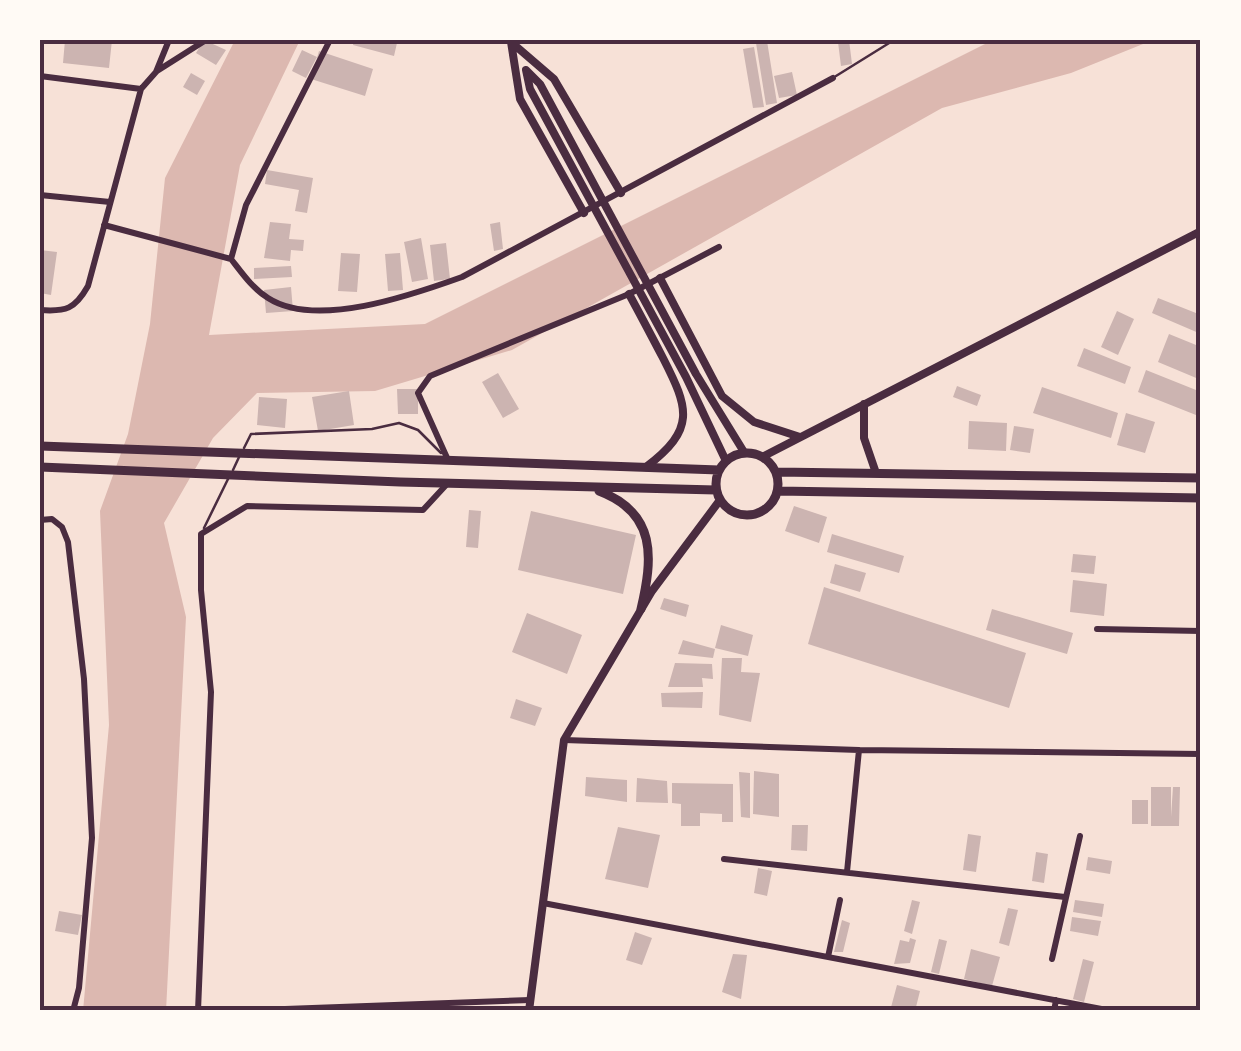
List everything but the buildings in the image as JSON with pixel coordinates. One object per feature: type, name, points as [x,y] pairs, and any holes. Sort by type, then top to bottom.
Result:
[{"type":"main road","points":[[40,446],[719,470]]},
{"type":"main road","points":[[40,467],[718,495],[736,513],[756,514],[773,502],[778,492],[777,472],[764,456],[744,452],[726,461],[719,470],[718,495]]},
{"type":"main road","points":[[777,472],[1201,478]]},
{"type":"main road","points":[[586,487],[605,493],[634,513],[648,539],[651,568],[641,609]]},
{"type":"main road","points":[[778,492],[1201,498]]},
{"type":"street","points":[[156,72],[170,40]]},
{"type":"street","points":[[40,310],[63,312],[78,305],[88,286],[140,88],[156,72],[206,40]]},
{"type":"street","points":[[231,258],[246,205],[330,40]]},
{"type":"street","points":[[511,41],[520,99],[584,213]]},
{"type":"street","points":[[511,41],[554,79],[621,193]]},
{"type":"street","points":[[511,41],[526,70],[530,89],[686,376],[726,461]]},
{"type":"street","points":[[526,70],[540,84],[696,374],[744,452]]},
{"type":"street","points":[[40,76],[140,88]]},
{"type":"street","points":[[104,225],[231,258],[253,287],[271,300],[310,311],[358,306],[462,277],[833,78]]},
{"type":"street","points":[[40,195],[110,202]]},
{"type":"street","points":[[764,456],[1201,231]]},
{"type":"street","points":[[448,460],[418,393],[430,376],[630,294],[719,247]]},
{"type":"street","points":[[660,278],[722,396],[754,422],[800,437]]},
{"type":"street","points":[[630,294],[684,401],[682,423],[672,445],[646,468]]},
{"type":"street","points":[[864,404],[864,438],[876,473]]},
{"type":"street","points":[[198,1011],[210,692],[200,590],[201,534],[247,506],[422,510],[448,484]]},
{"type":"street","points":[[530,1011],[564,740],[641,609],[718,495]]},
{"type":"street","points":[[40,520],[52,519],[62,527],[68,542],[84,679],[92,838],[79,988],[73,1011]]},
{"type":"street","points":[[1097,630],[1201,631]]},
{"type":"street","points":[[564,740],[859,750],[1201,754]]},
{"type":"street","points":[[848,872],[859,750]]},
{"type":"street","points":[[1052,959],[1080,836]]},
{"type":"street","points":[[724,859],[1065,898]]},
{"type":"street","points":[[828,957],[840,900]]},
{"type":"street","points":[[542,903],[1112,1011]]},
{"type":"street","points":[[285,1009],[530,1000]]},
{"type":"street","points":[[1054,1011],[1056,1000]]},
{"type":"lane","points":[[833,78],[894,40]]},
{"type":"lane","points":[[201,534],[250,434],[399,423],[418,430],[448,460]]},
{"type":"shaded area","points":[[235,40],[300,40],[240,165],[209,335],[425,324],[993,40],[1153,40],[1071,73],[942,108],[512,350],[375,391],[257,393],[213,438],[164,523],[186,617],[166,1011],[83,1011],[109,725],[100,511],[128,434],[150,324],[165,178]]}]
